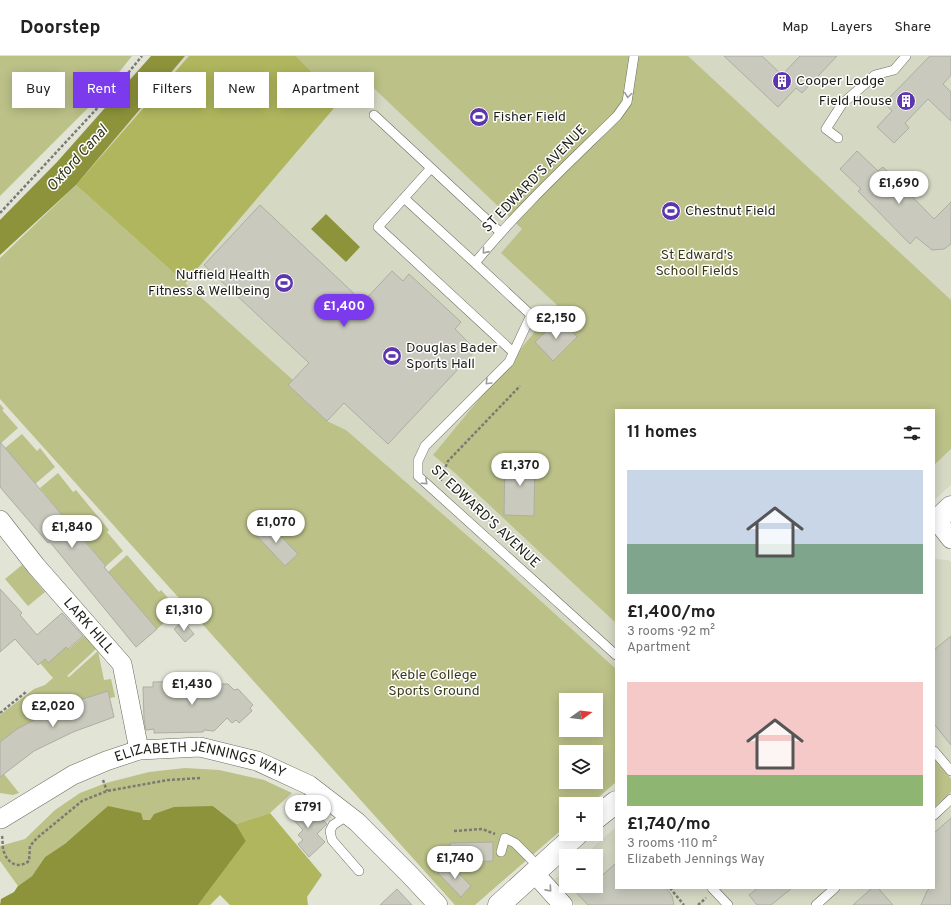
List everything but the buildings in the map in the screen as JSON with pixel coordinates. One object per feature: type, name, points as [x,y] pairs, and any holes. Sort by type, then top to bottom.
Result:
[{"type":"main road","points":[[603,812],[615,803]]},
{"type":"main road","points":[[499,905],[534,868],[568,841]]},
{"type":"street","points":[[941,517],[951,539]]},
{"type":"street","name":"LARK HILL","points":[[0,520],[36,566],[122,664],[139,750]]},
{"type":"street","name":"ELIZABETH JENNINGS WAY","points":[[0,819],[73,775],[139,750],[200,747],[257,761],[309,785],[357,822],[438,905]]},
{"type":"street","points":[[534,868],[563,905]]},
{"type":"lane","name":"ST EDWARD'S AVENUE","points":[[615,654],[418,476],[418,461],[425,446],[509,362],[531,315],[475,263],[500,232],[530,200],[617,116],[627,102],[634,56]]},
{"type":"lane","points":[[838,138],[826,129],[842,104],[875,75],[894,70],[906,56]]},
{"type":"lane","points":[[374,115],[500,232]]},
{"type":"lane","points":[[431,168],[378,227],[513,352]]},
{"type":"lane","points":[[404,198],[475,263]]},
{"type":"lane","points":[[935,752],[951,771]]},
{"type":"lane","points":[[935,814],[951,799]]},
{"type":"lane","points":[[348,815],[333,825],[330,831],[332,840],[359,871]]},
{"type":"lane","points":[[501,852],[505,838],[515,843],[534,868]]},
{"type":"lane","points":[[713,889],[728,905]]},
{"type":"lane","points":[[816,905],[834,889]]},
{"type":"path","points":[[0,213],[115,89],[142,56]]},
{"type":"path","points":[[443,486],[441,478],[448,461],[520,386]]},
{"type":"path","points":[[0,713],[26,692]]},
{"type":"path","points":[[0,819],[4,852],[8,860],[14,865],[19,866],[29,861],[30,846],[37,838],[82,801],[107,791],[168,780],[201,778]]},
{"type":"path","points":[[103,780],[107,791]]},
{"type":"path","points":[[454,831],[482,829],[505,838]]},
{"type":"path","points":[[671,889],[684,905]]},
{"type":"shaded area","points":[[185,56],[951,56],[951,485],[935,499],[935,409],[615,409],[615,668],[500,564],[346,430],[327,421],[288,385],[293,380],[76,185],[141,108],[206,108],[206,72],[171,72]]},
{"type":"shaded area","points":[[189,56],[296,56],[312,72],[277,72],[277,108],[334,108],[185,283],[76,185],[143,108],[206,108],[206,72],[175,72]]},
{"type":"shaded area","points":[[935,559],[948,560],[951,562],[951,905],[575,905],[564,893],[603,893],[603,849],[591,849],[600,841],[603,841],[603,838],[615,828],[615,889],[935,889]]},
{"type":"shaded area","points":[[270,813],[322,875],[307,897],[308,905],[230,905],[220,895],[210,905],[198,905],[246,841],[236,824]]},
{"type":"shaded area","points":[[559,876],[559,887],[555,883],[555,879]]},
{"type":"green space","points":[[0,56],[132,56],[119,72],[73,72],[73,108],[88,108],[0,196]]},
{"type":"green space","name":"St Edward's School Fields","points":[[296,56],[688,56],[951,300],[951,449],[935,464],[935,409],[615,409],[615,622],[455,473],[433,455],[557,305],[501,253],[522,229],[374,88],[374,72],[312,72]]},
{"type":"green space","name":"Keble College Sports Ground","points":[[76,185],[293,380],[288,385],[327,421],[346,430],[500,564],[615,668],[615,783],[599,797],[559,797],[559,832],[475,905],[455,905],[0,399],[0,258]]},
{"type":"green space","points":[[0,404],[4,409],[2,410],[18,428],[0,444]]},
{"type":"green space","points":[[22,434],[37,451],[40,448],[55,467],[35,484],[5,448]]},
{"type":"green space","points":[[58,473],[73,492],[76,490],[109,530],[107,532],[123,551],[106,566],[75,529],[70,532],[70,525],[40,488]]},
{"type":"green space","points":[[127,555],[159,592],[161,590],[179,610],[157,629],[108,572]]},
{"type":"green space","points":[[22,565],[45,592],[28,606],[5,579]]},
{"type":"green space","points":[[84,632],[97,648],[67,676],[69,677],[98,651],[104,680],[111,679],[115,697],[110,698],[108,692],[0,742],[0,715],[34,689],[45,685],[53,678],[40,663],[45,659],[48,662],[66,647],[69,649],[84,636]]},
{"type":"green space","points":[[935,760],[951,779],[951,792],[935,806]]},
{"type":"green space","points":[[185,768],[219,770],[264,780],[292,793],[270,813],[236,824],[213,806],[154,814],[150,820],[143,820],[66,843],[45,857],[32,876],[18,886],[0,861],[0,846],[25,839],[55,810],[80,793],[106,783],[149,772]]},
{"type":"green space","points":[[4,774],[19,793],[13,795],[0,793],[0,777]]},
{"type":"water","name":"Oxford Canal","points":[[151,56],[185,56],[171,72],[138,72],[138,108],[141,108],[76,185],[0,255],[0,220],[57,162],[105,108],[130,108],[130,80]]},
{"type":"water","points":[[326,214],[360,247],[346,262],[311,229]]},
{"type":"water","points":[[108,806],[141,813],[143,820],[150,820],[154,814],[174,807],[213,806],[236,824],[246,841],[198,905],[0,905],[1,899],[14,892],[18,886],[32,876],[45,857],[66,843]]},
{"type":"place","name":"Cooper Lodge","points":[[782,81]]},
{"type":"place","name":"Field House","points":[[906,101]]},
{"type":"place","name":"Fisher Field","points":[[479,117]]},
{"type":"place","name":"Chestnut Field","points":[[671,211]]},
{"type":"place","name":"Nuffield Health Fitness & Wellbeing","points":[[284,283]]},
{"type":"place","name":"Douglas Bader Sports Hall","points":[[392,356]]}]
